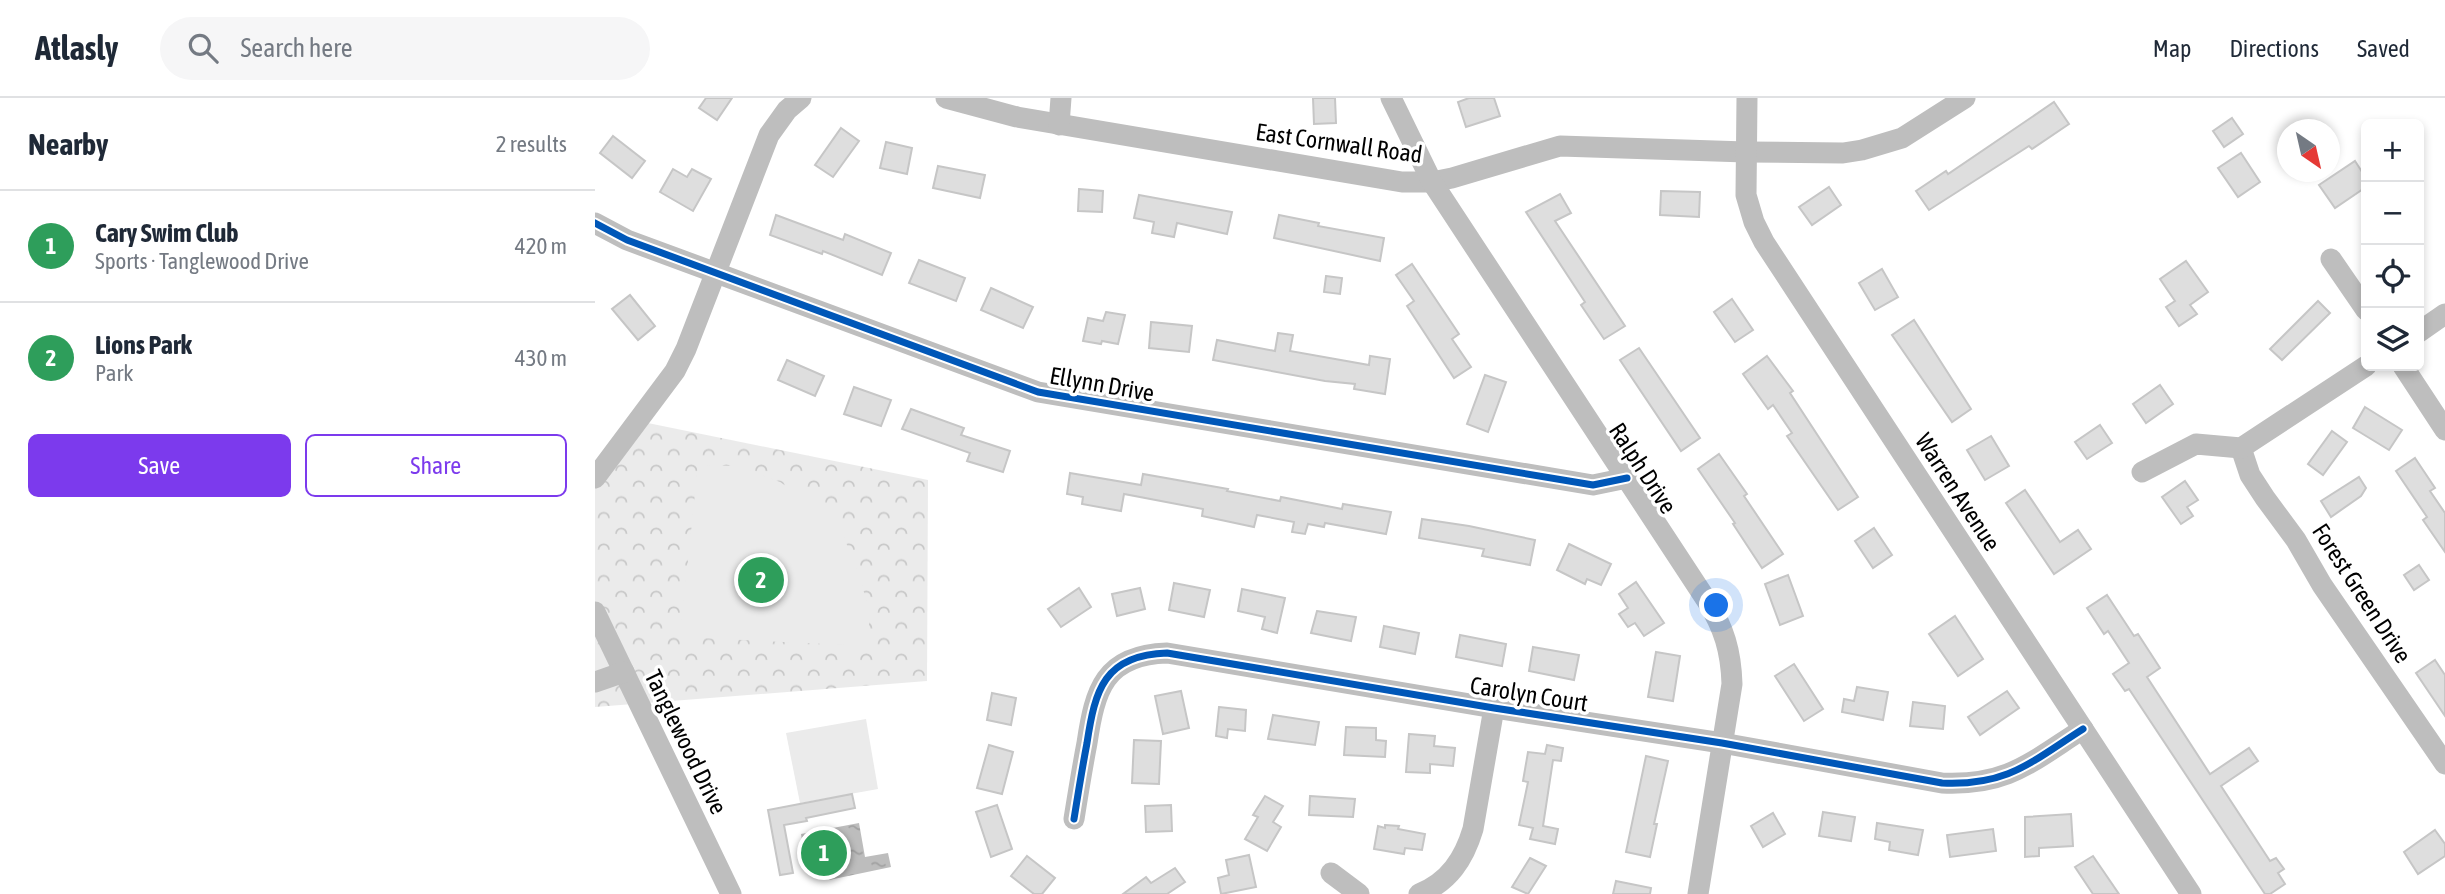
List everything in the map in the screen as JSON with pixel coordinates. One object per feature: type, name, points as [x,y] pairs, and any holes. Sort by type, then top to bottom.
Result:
[{"type":"street","points":[[595,478],[675,370],[686,349],[769,135],[787,110],[801,98]]},
{"type":"street","name":"East Cornwall Road","points":[[946,98],[989,111],[1059,125],[1402,182],[1432,182],[1560,146],[1843,153],[1874,148],[1915,131],[1965,98]]},
{"type":"street","points":[[1059,125],[1061,98]]},
{"type":"street","name":"Ralph Drive","points":[[1391,98],[1432,182],[1627,478],[1725,633],[1730,649],[1732,684],[1698,894]]},
{"type":"street","name":"Warren Avenue","points":[[1747,98],[1745,169],[1749,209],[1764,242],[2191,894]]},
{"type":"street","name":"Ellynn Drive","points":[[595,223],[627,240],[1038,392],[1593,485],[1627,478]]},
{"type":"street","points":[[2331,259],[2365,308]]},
{"type":"street","points":[[2424,328],[2445,314]]},
{"type":"street","points":[[2141,472],[2196,444],[2241,448],[2361,369]]},
{"type":"street","points":[[2406,371],[2445,430]]},
{"type":"street","name":"Forest Green Drive","points":[[2241,448],[2250,475],[2445,764]]},
{"type":"street","name":"Tanglewood Drive","points":[[595,612],[730,894]]},
{"type":"street","name":"Carolyn Court","points":[[1074,820],[1096,695],[1112,671],[1138,656],[1167,653],[1493,708],[1722,743],[1942,783],[1965,784],[2000,778],[2018,770],[2083,729]]},
{"type":"street","points":[[595,682],[624,672]]},
{"type":"street","points":[[1419,894],[1451,873],[1468,848],[1493,708]]},
{"type":"street","points":[[1331,873],[1359,894]]},
{"type":"green space","points":[[638,421],[928,480],[927,681],[595,707],[595,478]]},
{"type":"green space","points":[[698,465],[738,466],[780,482],[813,504],[844,537],[869,611],[869,646],[680,637]]},
{"type":"green space","points":[[866,719],[878,789],[800,803],[786,733]]},
{"type":"water","points":[[859,823],[865,857],[888,853],[891,867],[829,880],[824,852],[804,853],[801,834]]},
{"type":"building","points":[[706,98],[732,98],[717,120],[699,108]]},
{"type":"building","points":[[1313,98],[1335,98],[1336,123],[1314,124]]},
{"type":"building","points":[[1469,98],[1494,98],[1500,116],[1466,127],[1458,102]]},
{"type":"building","points":[[2054,102],[2069,124],[2032,149],[2029,146],[1929,210],[1916,191],[1946,171],[1948,174]]},
{"type":"building","points":[[2232,118],[2243,134],[2224,147],[2213,131]]},
{"type":"building","points":[[841,128],[859,141],[833,177],[815,165]]},
{"type":"building","points":[[613,136],[645,161],[632,178],[600,153]]},
{"type":"building","points":[[886,142],[912,148],[907,174],[880,168]]},
{"type":"building","points":[[2241,153],[2260,182],[2238,197],[2218,168]]},
{"type":"building","points":[[2355,161],[2361,170],[2361,190],[2335,208],[2319,185],[2324,182],[2340,182],[2340,171]]},
{"type":"building","points":[[938,166],[985,175],[980,198],[933,188]]},
{"type":"building","points":[[673,169],[687,177],[692,169],[711,179],[693,211],[660,192]]},
{"type":"building","points":[[1829,187],[1841,205],[1812,225],[1799,207]]},
{"type":"building","points":[[1079,189],[1103,191],[1102,212],[1078,211]]},
{"type":"building","points":[[1661,191],[1700,192],[1699,217],[1660,215]]},
{"type":"building","points":[[1560,194],[1571,213],[1555,221],[1625,326],[1604,339],[1581,305],[1585,302],[1526,212]]},
{"type":"building","points":[[1139,195],[1232,212],[1227,234],[1177,223],[1174,237],[1152,233],[1154,222],[1134,218]]},
{"type":"building","points":[[776,215],[843,240],[845,234],[891,253],[882,275],[823,251],[822,254],[770,235]]},
{"type":"building","points":[[1279,215],[1319,223],[1318,226],[1384,238],[1380,261],[1274,238]]},
{"type":"building","points":[[919,260],[965,278],[956,301],[909,283]]},
{"type":"building","points":[[2186,261],[2208,292],[2190,305],[2197,314],[2179,326],[2166,307],[2175,301],[2160,279]]},
{"type":"building","points":[[1412,264],[1459,334],[1452,339],[1471,367],[1454,378],[1407,306],[1414,301],[1396,275]]},
{"type":"building","points":[[1882,269],[1898,297],[1875,310],[1859,283]]},
{"type":"building","points":[[1326,276],[1342,278],[1340,294],[1324,292]]},
{"type":"building","points":[[991,288],[1033,307],[1023,328],[981,310]]},
{"type":"building","points":[[630,295],[655,326],[638,340],[612,309]]},
{"type":"building","points":[[1732,299],[1753,330],[1735,342],[1714,312]]},
{"type":"building","points":[[2318,301],[2330,313],[2282,360],[2270,349]]},
{"type":"building","points":[[1106,312],[1125,315],[1118,344],[1083,341],[1088,318],[1103,321]]},
{"type":"building","points":[[1914,320],[1971,409],[1952,422],[1892,335]]},
{"type":"building","points":[[1151,322],[1192,326],[1189,352],[1149,348]]},
{"type":"building","points":[[1278,333],[1293,335],[1290,351],[1369,365],[1370,356],[1390,359],[1385,394],[1354,389],[1355,384],[1213,360],[1217,340],[1275,351]]},
{"type":"building","points":[[1639,348],[1700,438],[1681,451],[1620,360]]},
{"type":"building","points":[[1767,356],[1793,391],[1790,393],[1858,497],[1838,510],[1787,436],[1792,433],[1773,405],[1768,409],[1743,374]]},
{"type":"building","points":[[787,360],[824,376],[815,396],[778,380]]},
{"type":"building","points":[[1485,375],[1506,382],[1488,432],[1467,424]]},
{"type":"building","points":[[2160,385],[2173,404],[2146,423],[2133,404]]},
{"type":"building","points":[[854,387],[891,400],[881,426],[844,414]]},
{"type":"building","points":[[2365,407],[2402,430],[2389,450],[2353,428]]},
{"type":"building","points":[[911,409],[964,428],[961,435],[1010,451],[1003,472],[967,461],[970,453],[902,429]]},
{"type":"building","points":[[2100,425],[2112,443],[2087,459],[2075,442]]},
{"type":"building","points":[[2332,431],[2347,442],[2323,475],[2308,464]]},
{"type":"building","points":[[1991,436],[2009,466],[1985,480],[1967,450]]},
{"type":"building","points":[[1719,454],[1783,554],[1762,568],[1698,469]]},
{"type":"building","points":[[2415,458],[2435,488],[2430,491],[2445,513],[2445,552],[2423,520],[2427,517],[2396,471]]},
{"type":"building","points":[[1070,473],[1141,485],[1143,474],[1280,501],[1281,497],[1342,509],[1343,504],[1391,512],[1386,534],[1325,523],[1324,527],[1308,524],[1305,534],[1292,532],[1294,522],[1257,515],[1254,527],[1202,516],[1203,509],[1124,494],[1121,511],[1082,504],[1083,497],[1067,494]]},
{"type":"building","points":[[2359,477],[2366,488],[2361,496],[2331,517],[2321,501]]},
{"type":"building","points":[[2185,481],[2198,500],[2187,507],[2193,516],[2181,524],[2162,497]]},
{"type":"building","points":[[2025,490],[2060,542],[2078,530],[2091,549],[2054,574],[2006,503]]},
{"type":"building","points":[[1422,519],[1535,540],[1530,565],[1482,556],[1484,549],[1419,538]]},
{"type":"building","points":[[1874,528],[1892,555],[1873,568],[1855,541]]},
{"type":"building","points":[[1569,544],[1611,564],[1601,585],[1587,579],[1585,584],[1557,570]]},
{"type":"building","points":[[2419,565],[2429,580],[2414,590],[2404,575]]},
{"type":"building","points":[[1788,575],[1803,616],[1780,625],[1765,584]]},
{"type":"building","points":[[1636,582],[1664,623],[1644,636],[1635,623],[1628,627],[1619,614],[1628,608],[1619,594]]},
{"type":"building","points":[[1174,583],[1210,590],[1204,617],[1169,610]]},
{"type":"building","points":[[1079,588],[1091,607],[1061,627],[1048,609]]},
{"type":"building","points":[[1140,588],[1145,609],[1117,616],[1112,594]]},
{"type":"building","points":[[1242,589],[1285,598],[1277,633],[1262,629],[1265,617],[1238,611]]},
{"type":"building","points":[[2107,595],[2134,636],[2138,634],[2160,668],[2147,677],[2210,774],[2249,748],[2258,761],[2221,786],[2270,861],[2276,858],[2284,869],[2278,873],[2285,884],[2270,894],[2265,894],[2129,689],[2125,691],[2113,674],[2129,663],[2108,631],[2104,634],[2087,608]]},
{"type":"building","points":[[1317,611],[1356,617],[1351,641],[1311,633]]},
{"type":"building","points":[[1955,616],[1983,659],[1958,676],[1929,634]]},
{"type":"building","points":[[1384,626],[1419,633],[1415,654],[1380,647]]},
{"type":"building","points":[[1460,635],[1506,644],[1502,666],[1456,657]]},
{"type":"building","points":[[1533,647],[1579,655],[1574,680],[1529,671]]},
{"type":"building","points":[[1656,652],[1680,656],[1673,701],[1648,697]]},
{"type":"building","points":[[2435,660],[2445,675],[2445,716],[2416,673]]},
{"type":"building","points":[[1794,664],[1823,709],[1804,721],[1775,676]]},
{"type":"building","points":[[1857,687],[1888,692],[1883,720],[1842,712],[1844,699],[1854,701]]},
{"type":"building","points":[[1181,691],[1189,728],[1163,734],[1155,696]]},
{"type":"building","points":[[2007,691],[2019,708],[1980,735],[1968,717]]},
{"type":"building","points":[[992,693],[1016,698],[1011,725],[987,720]]},
{"type":"building","points":[[1913,702],[1945,706],[1943,729],[1910,726]]},
{"type":"building","points":[[1219,707],[1246,710],[1245,731],[1228,729],[1227,738],[1216,736]]},
{"type":"building","points":[[1273,715],[1319,722],[1315,745],[1268,739]]},
{"type":"building","points":[[1346,727],[1376,728],[1376,740],[1386,741],[1385,757],[1344,755]]},
{"type":"building","points":[[1409,734],[1435,736],[1434,746],[1455,748],[1453,766],[1430,764],[1430,773],[1406,772]]},
{"type":"building","points":[[1134,740],[1161,741],[1159,784],[1132,783]]},
{"type":"building","points":[[989,745],[1013,752],[1002,794],[977,788]]},
{"type":"building","points":[[1547,745],[1563,748],[1561,761],[1553,760],[1543,826],[1558,829],[1555,844],[1530,839],[1533,828],[1519,825],[1528,782],[1523,781],[1528,752],[1545,754]]},
{"type":"building","points":[[1646,756],[1668,761],[1654,824],[1657,824],[1650,857],[1626,852]]},
{"type":"building","points":[[852,794],[855,808],[784,825],[793,873],[780,875],[768,810]]},
{"type":"building","points":[[1265,796],[1283,806],[1273,822],[1281,827],[1267,851],[1245,839],[1258,817],[1253,815]]},
{"type":"building","points":[[1310,796],[1355,799],[1353,817],[1309,815]]},
{"type":"building","points":[[997,805],[1012,849],[991,857],[976,812]]},
{"type":"building","points":[[1171,805],[1172,831],[1146,832],[1145,806]]},
{"type":"building","points":[[1823,812],[1855,817],[1851,841],[1819,836]]},
{"type":"building","points":[[1773,813],[1785,834],[1763,847],[1751,826]]},
{"type":"building","points":[[2071,814],[2073,846],[2039,848],[2039,856],[2025,857],[2025,817]]},
{"type":"building","points":[[1877,823],[1923,830],[1918,855],[1889,850],[1890,842],[1875,839]]},
{"type":"building","points":[[1385,825],[1425,834],[1422,850],[1405,848],[1404,854],[1374,849],[1378,826],[1385,828]]},
{"type":"building","points":[[1993,829],[1996,851],[1950,857],[1947,835]]},
{"type":"building","points":[[2435,830],[2445,844],[2445,856],[2418,874],[2404,852]]},
{"type":"building","points":[[1249,855],[1256,887],[1221,894],[1218,878],[1229,875],[1226,860]]},
{"type":"building","points":[[1027,856],[1055,878],[1042,894],[1034,894],[1011,876]]},
{"type":"building","points":[[2093,856],[2119,894],[2093,894],[2075,867]]},
{"type":"building","points":[[1530,858],[1546,866],[1528,894],[1512,887]]},
{"type":"building","points":[[1175,868],[1185,882],[1167,894],[1123,894],[1146,877],[1151,883]]},
{"type":"building","points":[[1616,881],[1651,888],[1650,894],[1613,894]]},
{"type":"cycle path","points":[[595,223],[627,240],[1038,392],[1593,485],[1627,478]]},
{"type":"cycle path","points":[[1074,819],[1090,724],[1099,692],[1106,679],[1116,668],[1129,660],[1167,653],[1722,743],[1942,783],[1985,780],[2018,770],[2083,729]]},
{"type":"place","name":"Lions Park","points":[[761,580]]},
{"type":"place","name":"Cary Swim Club","points":[[824,853]]}]
